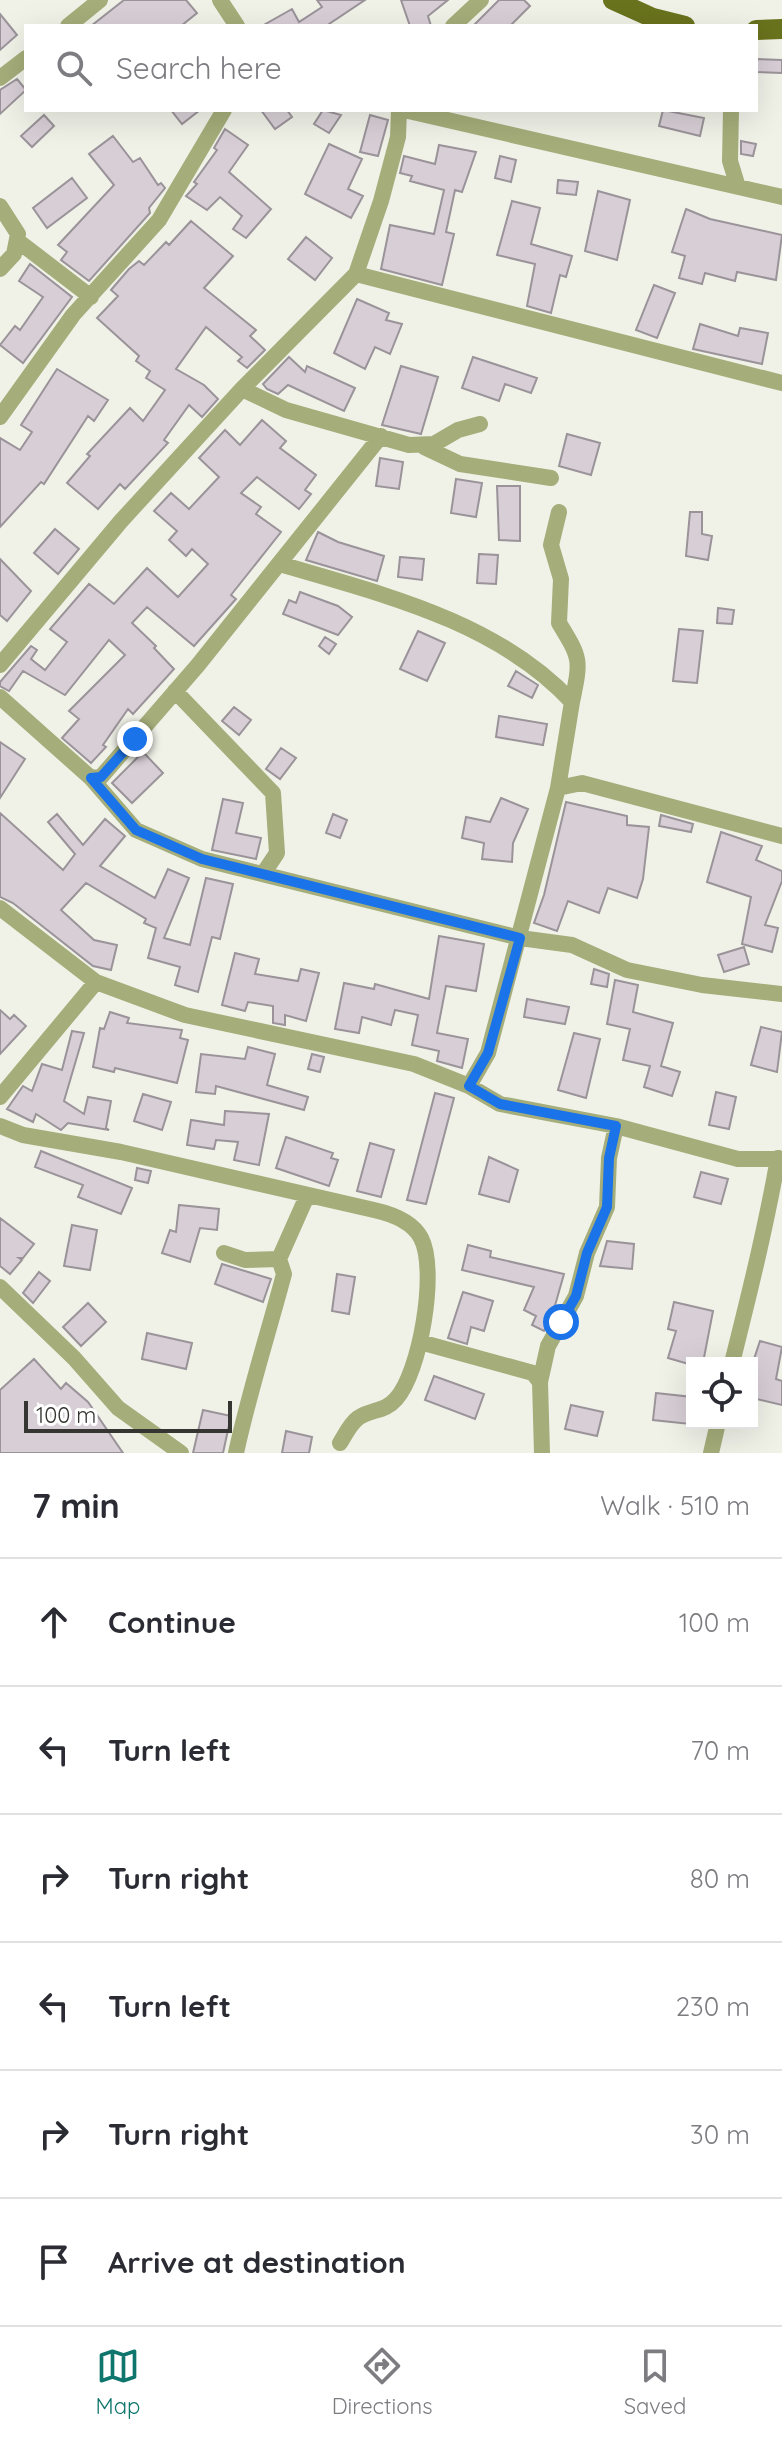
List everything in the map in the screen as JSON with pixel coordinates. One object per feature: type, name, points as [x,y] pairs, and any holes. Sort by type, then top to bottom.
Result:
[{"type":"main road","points":[[613,0],[653,18],[677,24]]},
{"type":"main road","points":[[758,30],[782,29]]},
{"type":"street","points":[[70,24],[100,0]]},
{"type":"street","points":[[220,0],[236,24]]},
{"type":"street","points":[[455,24],[481,0]]},
{"type":"street","points":[[0,78],[24,60]]},
{"type":"street","points":[[0,417],[73,315],[159,220],[223,112]]},
{"type":"street","points":[[0,665],[121,521],[242,389],[356,274],[381,201],[402,112]]},
{"type":"street","points":[[411,112],[782,197]]},
{"type":"street","points":[[731,112],[730,161],[738,187]]},
{"type":"street","points":[[712,182],[730,161]]},
{"type":"street","points":[[0,206],[16,228],[18,241],[14,254],[0,269]]},
{"type":"street","points":[[18,241],[91,297]]},
{"type":"street","points":[[356,274],[782,383]]},
{"type":"street","points":[[242,389],[286,410],[424,447],[460,464],[551,478]]},
{"type":"street","points":[[424,447],[480,424]]},
{"type":"street","points":[[91,778],[101,777],[175,691],[381,436]]},
{"type":"street","points":[[469,1086],[488,1053],[520,938],[558,788],[578,675],[577,654],[572,640],[559,623],[561,579],[551,545],[559,512]]},
{"type":"street","points":[[280,564],[407,601],[485,638],[555,683],[572,702]]},
{"type":"street","points":[[175,691],[273,793],[277,853],[263,874]]},
{"type":"street","points":[[0,697],[91,778],[136,830],[202,859],[520,938],[572,945],[627,970],[702,985],[782,994]]},
{"type":"street","points":[[558,788],[582,783],[782,836]]},
{"type":"street","points":[[0,908],[96,982],[185,1015],[414,1064],[469,1086],[500,1104],[616,1126],[738,1159],[780,1158],[733,1357]]},
{"type":"street","points":[[0,1097],[96,982]]},
{"type":"street","points":[[0,1126],[23,1135],[121,1152],[389,1213],[411,1225],[421,1239],[425,1253],[427,1294],[420,1342],[399,1397],[385,1410],[360,1417],[340,1443]]},
{"type":"street","points":[[542,1453],[540,1382],[548,1346],[576,1296],[587,1253],[607,1207],[609,1158],[616,1126]]},
{"type":"street","points":[[236,1453],[246,1406],[259,1372],[284,1274],[279,1259],[307,1196]]},
{"type":"street","points":[[224,1253],[245,1260],[279,1259]]},
{"type":"street","points":[[0,1287],[74,1358],[118,1408],[181,1453]]},
{"type":"street","points":[[420,1342],[533,1373],[540,1382]]},
{"type":"street","points":[[711,1453],[717,1429]]},
{"type":"building","points":[[124,0],[186,0],[197,13],[183,24],[94,24]]},
{"type":"building","points":[[317,0],[365,0],[329,24],[266,24],[292,9],[299,22],[322,7]]},
{"type":"building","points":[[401,0],[448,0],[428,16],[430,24],[409,24]]},
{"type":"building","points":[[499,0],[524,0],[530,6],[512,24],[475,24]]},
{"type":"building","points":[[0,14],[17,35],[0,50]]},
{"type":"building","points":[[758,59],[782,60],[782,73],[758,72]]},
{"type":"building","points":[[17,79],[24,88],[24,92],[0,114],[0,90]]},
{"type":"building","points":[[173,112],[197,112],[182,124]]},
{"type":"building","points":[[262,112],[288,112],[292,117],[275,129]]},
{"type":"building","points":[[322,112],[341,115],[329,133],[314,124]]},
{"type":"building","points":[[662,112],[704,118],[700,136],[659,126]]},
{"type":"building","points":[[44,115],[54,126],[32,147],[21,136]]},
{"type":"building","points":[[370,115],[388,120],[378,156],[360,152]]},
{"type":"building","points":[[225,129],[248,145],[229,172],[271,209],[246,238],[233,229],[242,216],[220,197],[207,210],[186,196],[197,184],[194,182],[217,150],[214,148]]},
{"type":"building","points":[[113,136],[133,162],[140,158],[158,185],[161,183],[165,188],[149,208],[150,213],[89,281],[61,260],[67,252],[58,245],[114,185],[89,154]]},
{"type":"building","points":[[741,141],[756,144],[753,156],[741,154]]},
{"type":"building","points":[[329,144],[362,159],[348,189],[363,196],[351,218],[305,194]]},
{"type":"building","points":[[439,145],[476,152],[462,192],[455,190],[446,232],[454,234],[442,285],[381,269],[390,225],[434,234],[444,190],[410,181],[412,176],[400,173],[404,156],[435,164]]},
{"type":"building","points":[[500,156],[516,160],[511,182],[495,178]]},
{"type":"building","points":[[72,178],[87,198],[47,228],[33,208]]},
{"type":"building","points":[[558,180],[578,182],[576,195],[557,193]]},
{"type":"building","points":[[598,191],[630,200],[617,260],[585,251]]},
{"type":"building","points":[[512,201],[540,208],[531,244],[572,256],[566,277],[560,275],[551,313],[527,306],[535,264],[497,255]]},
{"type":"building","points":[[686,209],[710,219],[782,235],[776,280],[737,272],[735,281],[705,273],[702,284],[679,278],[685,256],[672,252]]},
{"type":"building","points":[[191,221],[233,256],[204,288],[256,330],[250,336],[265,350],[247,368],[238,361],[242,357],[206,327],[176,369],[204,385],[218,399],[202,417],[189,405],[164,440],[168,443],[125,489],[120,484],[98,509],[67,483],[90,456],[87,454],[130,408],[143,421],[165,390],[146,378],[150,371],[136,361],[139,356],[97,318],[118,296],[111,290],[129,269],[139,261],[144,265],[166,242],[169,245]]},
{"type":"building","points":[[306,237],[332,258],[315,280],[288,259]]},
{"type":"building","points":[[30,264],[72,297],[23,363],[0,345],[15,326],[20,330],[43,297],[19,281]]},
{"type":"building","points":[[654,285],[675,293],[657,338],[636,330]]},
{"type":"building","points":[[357,299],[389,313],[386,320],[402,324],[390,354],[375,347],[365,369],[334,353]]},
{"type":"building","points":[[700,324],[738,336],[740,328],[768,333],[762,364],[693,349]]},
{"type":"building","points":[[289,357],[305,372],[307,366],[355,388],[344,411],[288,385],[278,394],[267,389],[263,384]]},
{"type":"building","points":[[473,357],[537,378],[531,393],[505,384],[499,401],[462,388]]},
{"type":"building","points":[[401,366],[438,377],[421,434],[382,425]]},
{"type":"building","points":[[57,369],[108,400],[94,421],[88,416],[44,484],[41,482],[0,527],[0,438],[20,450],[32,432],[21,425]]},
{"type":"building","points":[[262,420],[286,441],[280,448],[316,475],[305,490],[311,494],[299,509],[257,477],[241,493],[261,507],[256,514],[281,532],[231,595],[236,599],[194,646],[147,607],[132,623],[174,669],[133,714],[128,709],[103,745],[106,747],[91,763],[62,738],[79,719],[69,711],[125,655],[109,640],[65,695],[23,671],[9,691],[0,686],[0,682],[31,646],[37,650],[31,659],[45,670],[67,642],[50,629],[89,584],[114,604],[147,568],[178,597],[208,564],[192,549],[186,556],[169,540],[177,531],[154,511],[171,493],[189,509],[219,477],[199,458],[225,430],[240,445]]},
{"type":"building","points":[[567,434],[600,443],[591,475],[559,466]]},
{"type":"building","points":[[380,458],[403,462],[399,489],[376,486]]},
{"type":"building","points":[[456,479],[482,483],[476,517],[451,513]]},
{"type":"building","points":[[497,486],[520,486],[520,541],[499,540]]},
{"type":"building","points":[[690,512],[702,512],[702,534],[712,536],[708,560],[686,556]]},
{"type":"building","points":[[55,529],[79,549],[58,574],[34,553]]},
{"type":"building","points":[[318,532],[338,542],[384,556],[377,581],[306,560]]},
{"type":"building","points":[[479,554],[498,555],[496,584],[477,583]]},
{"type":"building","points":[[400,557],[424,559],[422,580],[398,577]]},
{"type":"building","points":[[0,559],[31,591],[7,621],[0,615]]},
{"type":"building","points":[[300,592],[338,606],[352,617],[338,635],[283,614],[289,600],[296,603]]},
{"type":"building","points":[[718,608],[734,610],[732,624],[717,623]]},
{"type":"building","points":[[679,629],[703,631],[697,683],[673,681]]},
{"type":"building","points":[[418,631],[445,643],[427,681],[400,669]]},
{"type":"building","points":[[325,637],[336,644],[329,654],[319,646]]},
{"type":"building","points":[[516,671],[538,685],[532,698],[508,686]]},
{"type":"building","points":[[234,707],[251,720],[239,735],[222,721]]},
{"type":"building","points":[[499,716],[547,724],[543,745],[496,737]]},
{"type":"building","points":[[0,742],[25,759],[0,798]]},
{"type":"building","points":[[281,748],[296,758],[280,779],[266,769]]},
{"type":"building","points":[[143,752],[163,773],[132,803],[112,783]]},
{"type":"building","points":[[501,798],[528,809],[513,843],[512,862],[482,859],[484,843],[462,838],[466,817],[490,822]]},
{"type":"building","points":[[223,799],[243,803],[236,833],[261,838],[256,859],[212,850]]},
{"type":"building","points":[[566,802],[627,816],[627,825],[649,827],[643,879],[637,898],[608,888],[599,913],[568,901],[557,931],[534,923],[544,895]]},
{"type":"building","points":[[0,813],[63,870],[75,854],[48,822],[57,814],[83,845],[105,819],[125,836],[100,866],[155,898],[168,869],[189,878],[164,938],[190,945],[206,878],[233,884],[220,939],[212,937],[198,992],[175,985],[180,967],[148,958],[156,928],[86,883],[61,910],[94,940],[117,945],[111,970],[93,966],[13,903],[0,897]]},
{"type":"building","points":[[333,814],[347,820],[340,838],[326,833]]},
{"type":"building","points":[[661,815],[693,824],[691,832],[659,826]]},
{"type":"building","points":[[721,832],[762,846],[756,860],[782,871],[782,881],[765,925],[778,928],[772,952],[742,944],[751,897],[707,882]]},
{"type":"building","points":[[439,936],[484,944],[476,991],[446,986],[437,1033],[468,1039],[462,1068],[437,1061],[439,1051],[412,1045],[418,1015],[395,1010],[391,1025],[362,1017],[359,1033],[335,1029],[344,983],[374,989],[375,984],[429,999]]},
{"type":"building","points":[[744,947],[749,964],[724,972],[718,955]]},
{"type":"building","points":[[235,953],[259,959],[255,974],[298,981],[301,969],[319,973],[306,1021],[285,1015],[285,1025],[273,1023],[273,1006],[248,1002],[245,1011],[222,1005]]},
{"type":"building","points":[[594,969],[609,974],[607,987],[591,984]]},
{"type":"building","points":[[615,980],[638,985],[633,1012],[673,1023],[661,1066],[680,1072],[672,1096],[644,1087],[650,1066],[623,1060],[630,1029],[607,1024]]},
{"type":"building","points":[[527,999],[569,1007],[565,1024],[524,1017]]},
{"type":"building","points":[[0,1010],[10,1019],[14,1015],[26,1026],[0,1054]]},
{"type":"building","points":[[110,1012],[129,1018],[127,1023],[182,1030],[180,1038],[188,1040],[177,1083],[115,1068],[114,1072],[93,1067],[100,1028],[104,1029]]},
{"type":"building","points":[[761,1027],[782,1032],[777,1072],[751,1065]]},
{"type":"building","points":[[72,1031],[84,1033],[64,1101],[84,1114],[88,1097],[111,1101],[106,1128],[109,1130],[68,1123],[61,1130],[36,1114],[33,1122],[7,1109],[23,1086],[32,1091],[42,1064],[62,1070]]},
{"type":"building","points":[[574,1033],[600,1039],[586,1098],[558,1090]]},
{"type":"building","points":[[248,1047],[275,1054],[267,1085],[308,1097],[304,1110],[216,1086],[215,1094],[196,1092],[201,1054],[245,1059]]},
{"type":"building","points":[[312,1054],[324,1057],[320,1072],[308,1069]]},
{"type":"building","points":[[716,1092],[736,1097],[729,1129],[709,1125]]},
{"type":"building","points":[[435,1093],[454,1098],[426,1204],[407,1200]]},
{"type":"building","points":[[143,1094],[171,1102],[162,1130],[134,1121]]},
{"type":"building","points":[[225,1111],[269,1114],[259,1165],[234,1160],[238,1142],[216,1140],[214,1149],[187,1145],[191,1120],[224,1125]]},
{"type":"building","points":[[286,1137],[333,1153],[331,1158],[338,1160],[329,1186],[276,1168]]},
{"type":"building","points":[[370,1143],[394,1150],[381,1197],[357,1191]]},
{"type":"building","points":[[41,1151],[132,1188],[121,1214],[78,1197],[83,1185],[35,1167]]},
{"type":"building","points":[[489,1157],[518,1170],[509,1202],[479,1194]]},
{"type":"building","points":[[137,1168],[151,1171],[148,1183],[135,1180]]},
{"type":"building","points":[[701,1172],[728,1179],[721,1204],[694,1197]]},
{"type":"building","points":[[179,1205],[219,1209],[217,1230],[200,1228],[190,1262],[162,1253],[170,1230],[176,1232]]},
{"type":"building","points":[[0,1218],[34,1244],[23,1258],[19,1258],[22,1260],[10,1274],[0,1266]]},
{"type":"building","points":[[72,1225],[97,1230],[90,1270],[64,1266]]},
{"type":"building","points":[[607,1241],[634,1244],[632,1269],[600,1266]]},
{"type":"building","points":[[468,1245],[491,1251],[490,1257],[564,1274],[544,1331],[532,1325],[536,1316],[524,1310],[534,1287],[462,1270]]},
{"type":"building","points":[[222,1264],[271,1279],[263,1302],[215,1284]]},
{"type":"building","points":[[39,1272],[50,1281],[33,1303],[23,1293]]},
{"type":"building","points":[[337,1274],[355,1277],[349,1314],[332,1311]]},
{"type":"building","points":[[463,1292],[493,1301],[484,1331],[471,1327],[467,1344],[448,1338]]},
{"type":"building","points":[[674,1302],[713,1311],[704,1357],[686,1357],[686,1363],[668,1358],[676,1331],[668,1329]]},
{"type":"building","points":[[88,1303],[106,1322],[81,1346],[63,1327]]},
{"type":"building","points":[[147,1333],[192,1343],[186,1369],[142,1359]]},
{"type":"building","points":[[760,1341],[782,1347],[776,1379],[782,1381],[782,1405],[758,1399],[758,1357],[755,1357]]},
{"type":"building","points":[[34,1359],[61,1389],[66,1383],[88,1402],[123,1453],[0,1453],[0,1390]]},
{"type":"building","points":[[434,1376],[484,1394],[475,1419],[425,1400]]},
{"type":"building","points":[[656,1393],[686,1396],[686,1424],[653,1420]]},
{"type":"building","points":[[571,1405],[603,1412],[597,1436],[565,1429]]},
{"type":"building","points":[[203,1410],[231,1416],[223,1453],[193,1453]]},
{"type":"building","points":[[286,1431],[312,1437],[309,1453],[282,1453]]},
{"type":"route","points":[[135,739],[101,777],[91,778],[136,830],[202,859],[520,938],[488,1053],[469,1086],[500,1104],[616,1126],[609,1158],[607,1207],[587,1253],[576,1296],[561,1322]]}]
